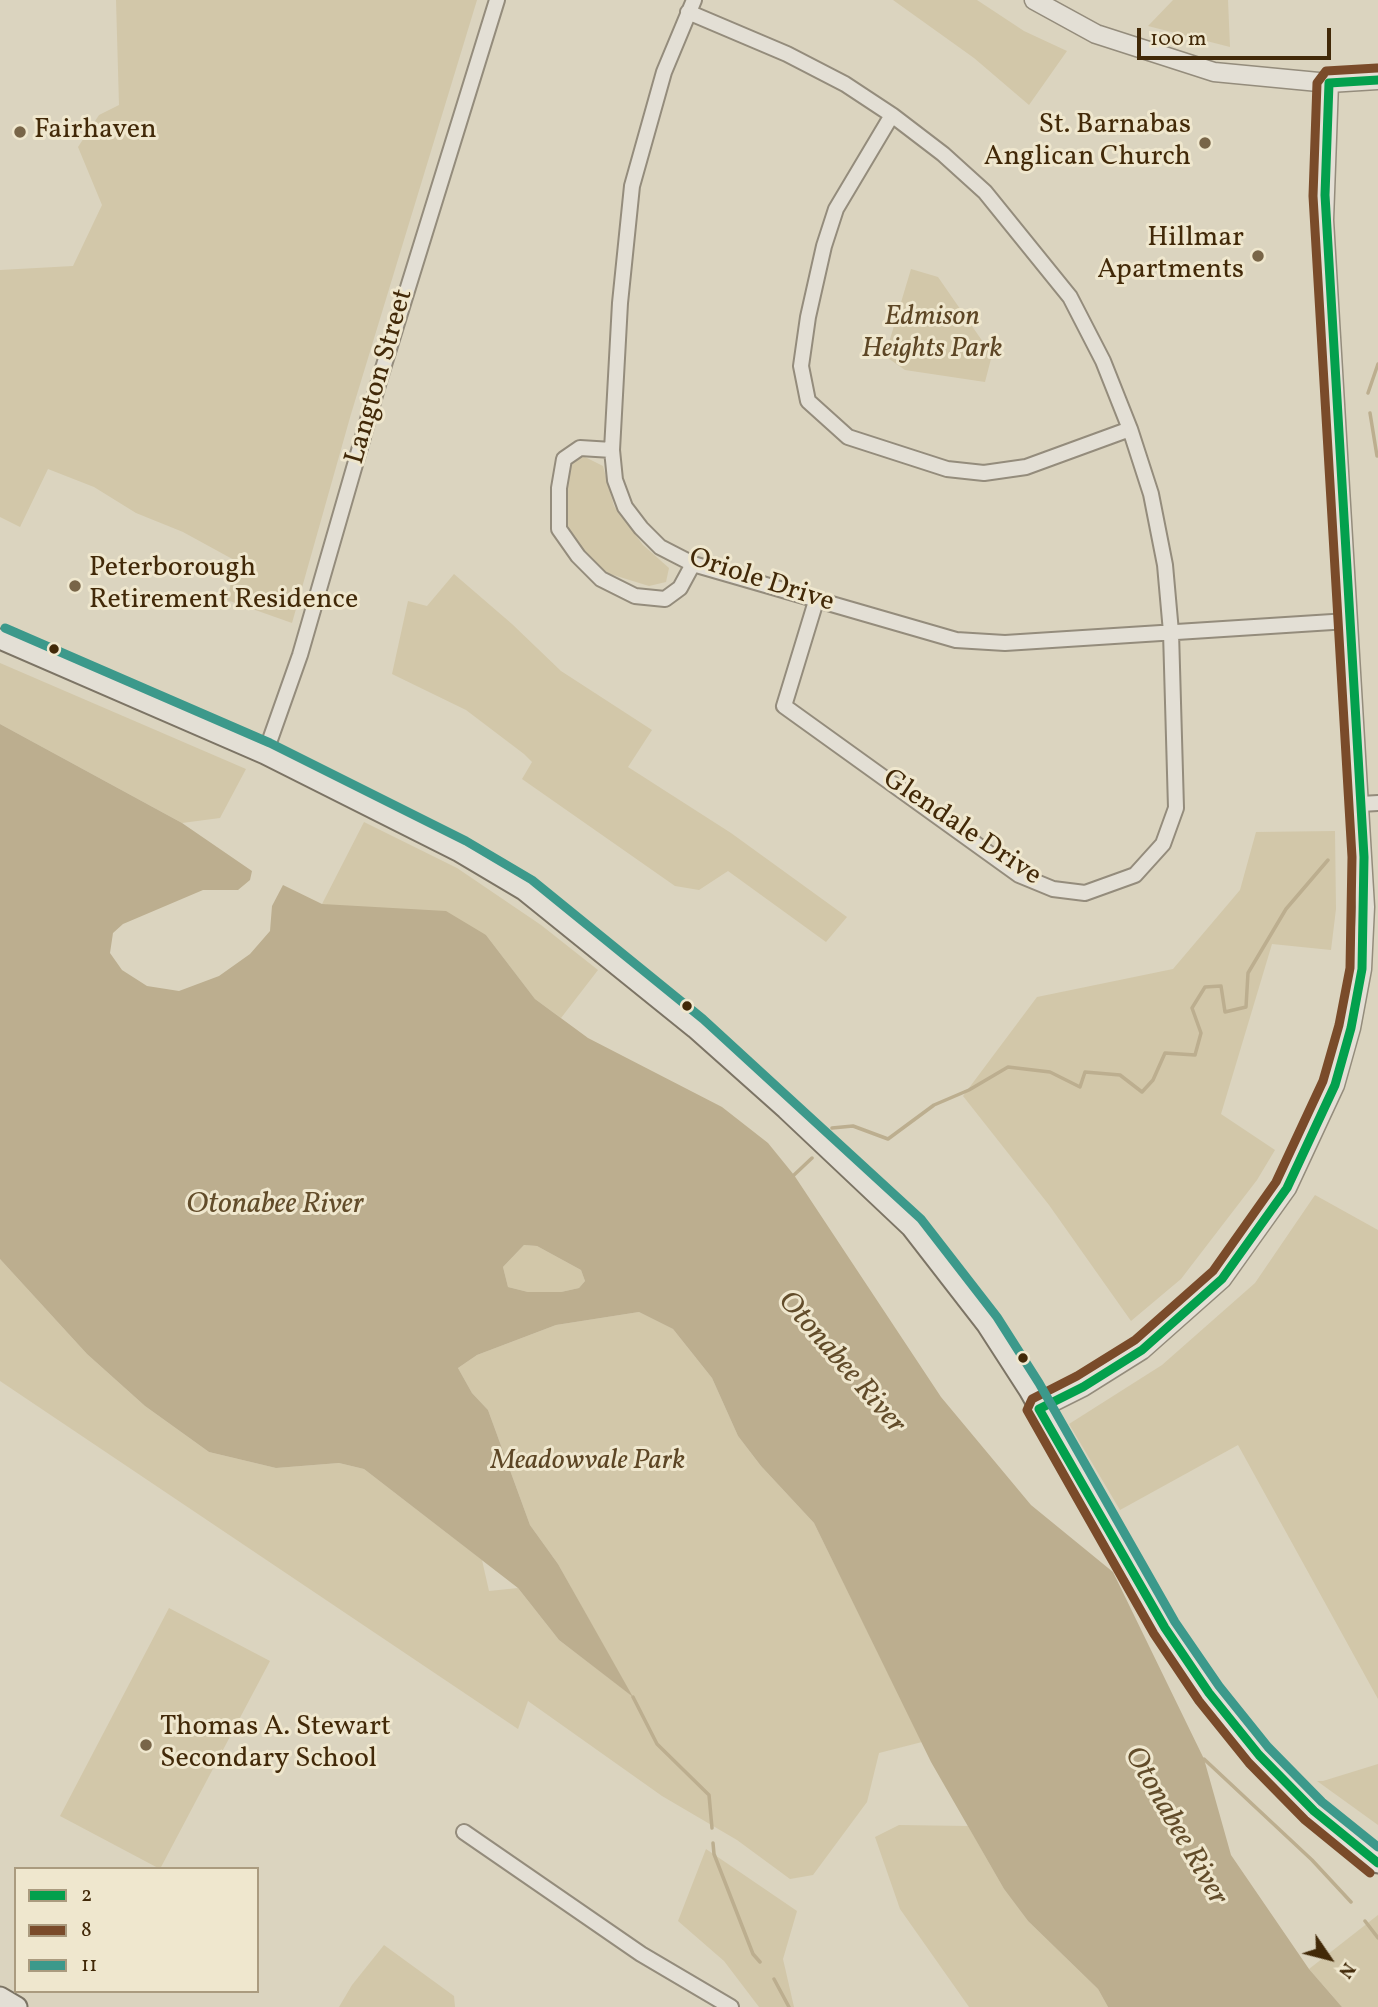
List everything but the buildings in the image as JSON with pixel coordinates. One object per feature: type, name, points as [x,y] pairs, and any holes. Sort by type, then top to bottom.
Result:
[{"type":"main road","points":[[0,639],[265,754],[460,852],[524,890],[695,1028],[911,1227],[988,1325],[1165,1628],[1209,1693],[1259,1755],[1314,1811],[1378,1863]]},
{"type":"main road","points":[[0,1997],[17,2007]]},
{"type":"street","name":"Langton Street","points":[[265,754],[300,655],[380,378],[497,0]]},
{"type":"street","points":[[1034,0],[1096,34],[1214,72],[1329,83],[1378,80]]},
{"type":"street","points":[[691,6],[845,84],[892,115],[985,191],[1059,281],[1103,361],[1130,429],[1151,494],[1165,565],[1171,632]]},
{"type":"street","name":"Oriole Drive","points":[[691,6],[664,72],[632,186],[620,303],[612,450],[615,480],[625,507],[660,547],[693,564],[956,640],[1005,643],[1348,621]]},
{"type":"street","points":[[1039,1409],[1083,1387],[1142,1350],[1216,1285],[1287,1188],[1335,1085],[1351,1028],[1362,969],[1369,804],[1348,621],[1324,220],[1329,83]]},
{"type":"street","points":[[892,115],[836,209],[824,246],[808,317],[801,366],[808,401],[848,437],[947,469],[984,473],[1027,467],[1130,429]]},
{"type":"street","points":[[612,450],[580,448],[564,459],[559,488],[559,529],[578,556],[601,579],[635,596],[665,598],[680,588],[693,564]]},
{"type":"street","name":"Glendale Drive","points":[[816,601],[783,706],[1019,875],[1053,889],[1086,893],[1135,875],[1163,844],[1176,808],[1171,632]]},
{"type":"street","points":[[464,1832],[640,1954],[731,2007]]},
{"type":"green space","points":[[116,0],[477,0],[351,414],[292,623],[227,600],[236,561],[183,532],[136,513],[94,487],[48,469],[20,527],[0,517],[0,270],[73,266],[102,205],[78,147],[99,115],[119,105]]},
{"type":"green space","points":[[893,0],[977,0],[1024,31],[1067,51],[1029,105],[974,58]]},
{"type":"green space","points":[[1173,0],[1228,0],[1230,47],[1148,26]]},
{"type":"green space","name":"Edmison Heights Park","points":[[911,269],[938,277],[992,355],[985,382],[905,370],[885,356]]},
{"type":"green space","points":[[583,456],[603,466],[614,506],[643,545],[669,568],[666,582],[649,586],[610,574],[592,563],[576,543],[568,526],[564,501],[568,470],[573,459]]},
{"type":"green space","points":[[454,574],[561,671],[652,730],[628,767],[731,833],[847,917],[826,942],[728,871],[699,890],[675,886],[522,779],[532,762],[466,710],[392,674],[408,601],[427,606]]},
{"type":"green space","points":[[0,663],[246,769],[220,818],[182,823],[0,724]]},
{"type":"green space","points":[[364,822],[457,868],[541,925],[598,970],[561,1018],[535,999],[486,935],[322,904]]},
{"type":"green space","points":[[1335,831],[1336,909],[1331,950],[1272,944],[1221,1114],[1275,1150],[1257,1180],[1181,1279],[1131,1321],[1049,1205],[963,1096],[1037,997],[1173,969],[1240,890],[1256,832]]},
{"type":"green space","points":[[1315,1195],[1378,1230],[1378,1699],[1238,1445],[1120,1510],[1069,1424],[1162,1365],[1255,1283]]},
{"type":"green space","points":[[524,1245],[537,1246],[581,1270],[585,1281],[579,1288],[561,1292],[528,1292],[508,1287],[503,1267]]},
{"type":"green space","name":"Meadowvale Park","points":[[0,1259],[87,1354],[145,1406],[209,1452],[276,1468],[339,1463],[364,1469],[482,1560],[489,1591],[518,1588],[559,1640],[631,1695],[558,1564],[530,1525],[488,1410],[472,1393],[458,1368],[477,1355],[556,1325],[639,1312],[673,1329],[712,1378],[738,1436],[761,1466],[814,1523],[922,1742],[879,1753],[867,1802],[813,1875],[790,1879],[737,1840],[662,1796],[528,1701],[518,1729],[0,1381]]},
{"type":"green space","points":[[169,1608],[270,1661],[161,1867],[156,1867],[60,1816]]},
{"type":"green space","points":[[1378,1764],[1378,1825],[1317,1781],[1323,1781]]},
{"type":"green space","points":[[899,1825],[968,1826],[1004,1889],[1028,1921],[1098,1989],[1108,2007],[969,2007],[900,1909],[875,1837]]},
{"type":"green space","points":[[706,1849],[797,1911],[783,1959],[794,2007],[759,2007],[724,1961],[678,1921]]},
{"type":"green space","points":[[1378,1915],[1378,2007],[1342,2007],[1309,1969]]},
{"type":"green space","points":[[384,1945],[454,1996],[455,2007],[339,2007],[352,1985]]},
{"type":"water","name":"Otonabee River","points":[[0,724],[182,823],[252,871],[250,880],[238,890],[203,890],[123,924],[113,933],[110,953],[122,970],[147,986],[179,991],[219,976],[250,954],[270,931],[272,906],[283,885],[322,904],[446,911],[486,935],[535,999],[588,1038],[722,1107],[768,1143],[794,1175],[941,1397],[1031,1505],[1113,1572],[1204,1759],[1231,1855],[1309,1969],[1342,2007],[1108,2007],[1098,1989],[1028,1921],[1004,1889],[931,1762],[814,1523],[761,1466],[738,1436],[712,1378],[673,1329],[639,1312],[556,1325],[477,1355],[458,1368],[472,1393],[488,1410],[530,1525],[558,1564],[633,1697],[559,1640],[518,1588],[364,1469],[339,1463],[276,1468],[209,1452],[145,1406],[87,1354],[0,1259]],"holes":[[[524,1245],[537,1246],[581,1270],[585,1281],[579,1288],[561,1292],[528,1292],[508,1287],[503,1267]]]},
{"type":"waterway","points":[[1368,393],[1378,364]]},
{"type":"waterway","points":[[1370,413],[1377,456]]},
{"type":"waterway","points":[[832,1128],[853,1126],[888,1139],[934,1105],[969,1090],[1008,1067],[1050,1072],[1080,1087],[1085,1072],[1120,1075],[1142,1092],[1153,1080],[1165,1053],[1195,1055],[1201,1033],[1192,1008],[1205,987],[1221,986],[1225,1012],[1246,1007],[1248,973],[1286,909],[1328,860]]},
{"type":"waterway","points":[[794,1175],[812,1158]]},
{"type":"waterway","points":[[633,1697],[657,1744],[709,1795],[712,1828]]},
{"type":"waterway","points":[[1204,1759],[1312,1860],[1351,1902]]},
{"type":"waterway","points":[[713,1843],[714,1854],[753,1954],[760,1962]]},
{"type":"waterway","points":[[1365,1921],[1378,1938]]},
{"type":"waterway","points":[[774,1979],[789,2007]]},
{"type":"transit line","name":"8","points":[[1370,1873],[1305,1820],[1249,1763],[1199,1701],[1154,1634],[1027,1410],[1032,1399],[1077,1376],[1135,1340],[1213,1271],[1276,1182],[1323,1081],[1339,1025],[1350,968],[1352,857],[1313,196],[1317,83],[1326,71],[1377,68]]},
{"type":"transit line","name":"2","points":[[1378,80],[1329,83],[1325,195],[1364,857],[1362,969],[1351,1028],[1335,1085],[1287,1188],[1222,1279],[1142,1350],[1083,1387],[1039,1409],[1165,1628],[1209,1693],[1259,1755],[1314,1811],[1378,1863]]},
{"type":"transit line","name":"11","points":[[5,628],[270,743],[466,841],[532,880],[703,1019],[921,1219],[997,1317],[1039,1383],[1175,1622],[1219,1686],[1268,1747],[1322,1802],[1378,1847]]},
{"type":"place","name":"Fairhaven","points":[[20,132]]},
{"type":"place","name":"St. Barnabas Anglican Church","points":[[1205,143]]},
{"type":"place","name":"Hillmar Apartments","points":[[1258,256]]},
{"type":"place","name":"Peterborough Retirement Residence","points":[[75,586]]},
{"type":"place","name":"Thomas A. Stewart Secondary School","points":[[146,1745]]}]
